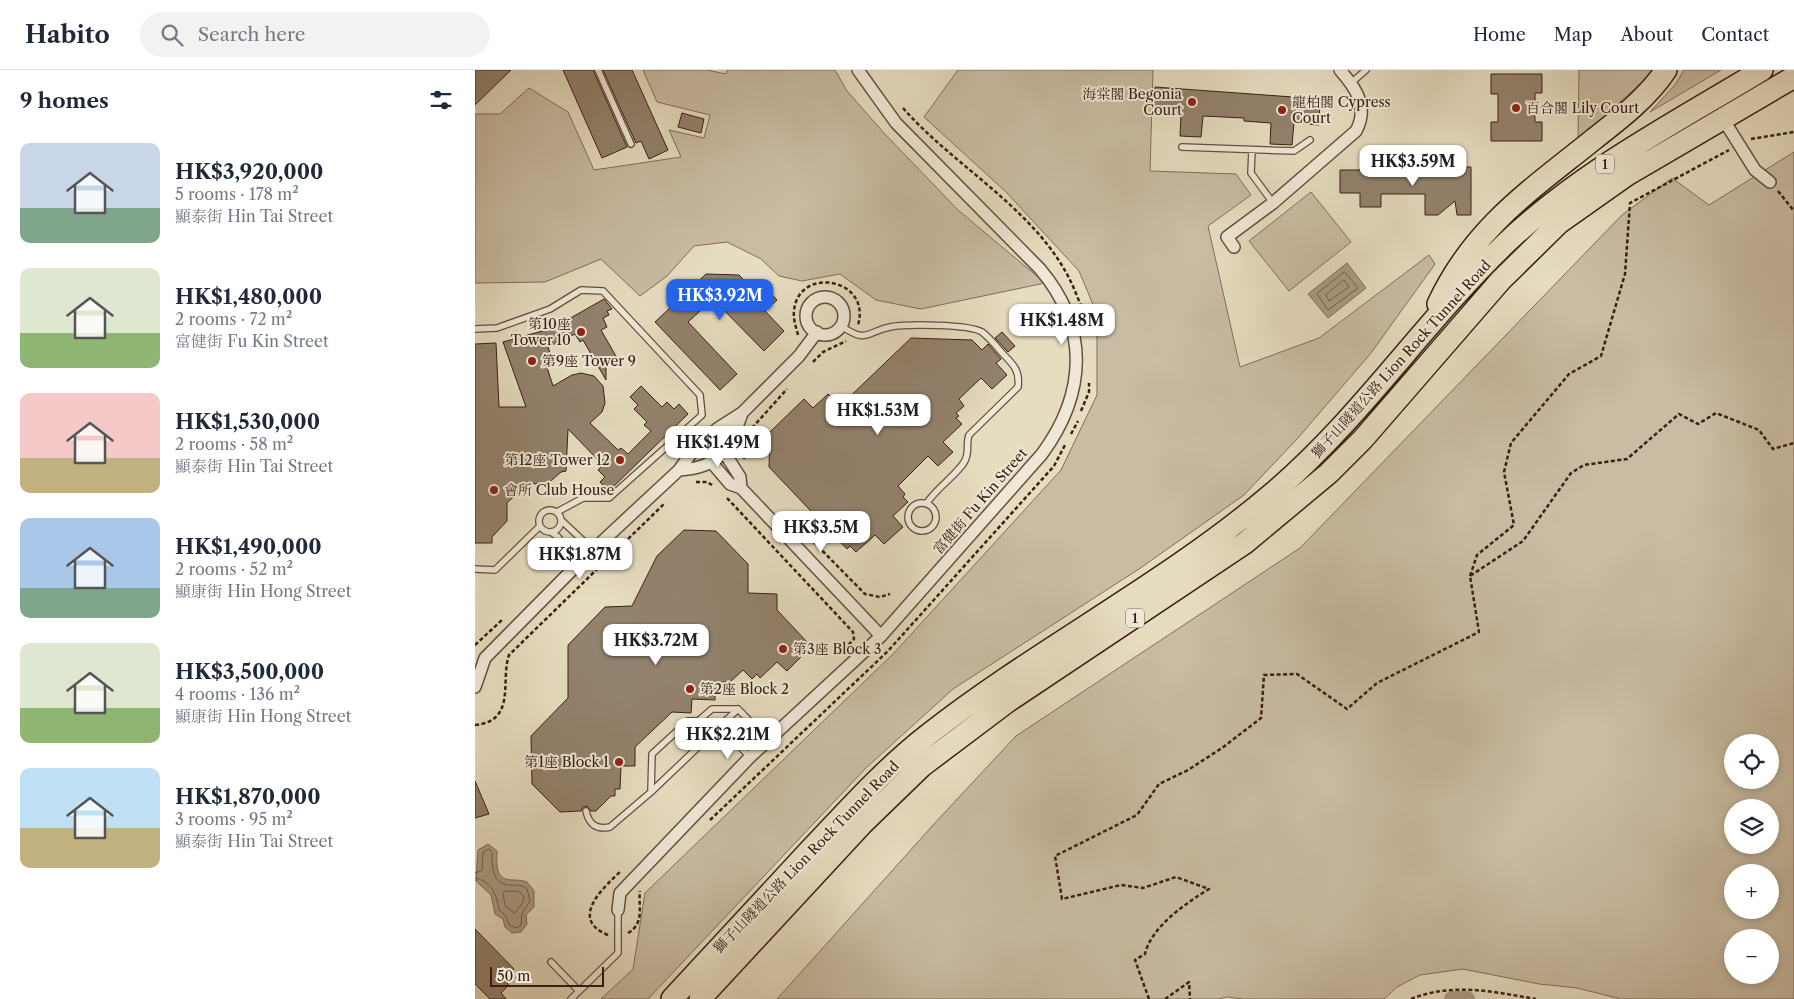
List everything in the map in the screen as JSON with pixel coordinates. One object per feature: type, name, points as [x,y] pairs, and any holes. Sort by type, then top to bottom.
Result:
[{"type":"highway","points":[[1426,330],[1458,266],[1491,224],[1519,199],[1628,112],[1651,89],[1666,70]]},
{"type":"highway","name":"獅子山隧道公路 Lion Rock Tunnel Road","points":[[672,999],[863,793],[907,752],[980,696],[1189,556],[1257,507],[1329,442],[1426,330],[1504,245],[1559,197],[1641,141],[1762,70]]},
{"type":"highway","name":"獅子山隧道公路 Lion Rock Tunnel Road","points":[[700,999],[862,824],[922,766],[1007,702],[1203,573],[1267,526],[1329,473],[1350,452],[1496,285],[1559,223],[1627,175],[1794,77]]},
{"type":"street","name":"富健街 Fu Kin Street","points":[[618,910],[620,893],[750,757],[881,636],[1042,454],[1055,436],[1071,402],[1076,356],[1072,325],[1067,308],[1051,282],[896,123],[858,70]]},
{"type":"street","points":[[1234,248],[1227,237],[1273,203],[1356,131],[1359,125],[1360,95],[1341,70]]},
{"type":"street","points":[[1723,119],[1755,170],[1770,182]]},
{"type":"street","points":[[821,297],[827,297],[839,302],[844,314],[841,326],[833,333],[817,332],[808,323],[807,310],[815,300],[821,297]]},
{"type":"street","points":[[475,688],[485,658],[577,565],[679,470],[696,449],[717,429],[742,413],[799,356],[817,332]]},
{"type":"street","points":[[679,470],[698,469],[711,463],[733,440],[742,413]]},
{"type":"street","points":[[696,449],[711,448],[723,452],[740,477],[741,488]]},
{"type":"street","points":[[711,463],[730,484],[741,488],[881,636]]},
{"type":"lane","points":[[598,70],[631,144]]},
{"type":"lane","points":[[1351,83],[1366,70]]},
{"type":"lane","points":[[1182,147],[1294,151],[1310,140]]},
{"type":"lane","points":[[1252,150],[1251,173],[1273,203]]},
{"type":"lane","points":[[475,329],[497,328],[550,310],[581,290],[603,291],[700,395],[702,415],[609,498],[583,498],[557,512],[549,510],[542,512],[539,519],[540,526],[545,531],[558,536],[577,565]]},
{"type":"lane","points":[[841,326],[856,336],[867,336],[891,327],[962,326],[981,332],[1017,368],[1018,387],[969,435],[966,442],[966,458],[962,465],[931,495],[927,503]]},
{"type":"lane","points":[[917,503],[927,503],[935,513],[935,522],[924,530],[915,529],[909,522],[908,513],[917,503]]},
{"type":"lane","points":[[557,512],[562,521],[593,550]]},
{"type":"lane","points":[[551,532],[557,530],[562,521]]},
{"type":"lane","points":[[475,569],[495,570],[540,526]]},
{"type":"lane","points":[[651,792],[653,754],[688,721],[698,721],[712,709],[738,709],[768,740]]},
{"type":"lane","points":[[586,811],[588,820],[594,826],[602,829],[610,827],[651,792],[738,709]]},
{"type":"lane","points":[[720,726],[750,757]]},
{"type":"lane","points":[[571,999],[618,952],[618,910]]},
{"type":"lane","points":[[551,962],[579,991]]},
{"type":"path","points":[[898,102],[911,117],[1026,222],[1053,251],[1071,279],[1086,326]]},
{"type":"path","points":[[1149,999],[1135,960],[1145,954],[1148,943],[1182,906],[1209,888],[1176,877],[1143,888],[1121,885],[1061,899],[1055,856],[1137,816],[1159,784],[1188,770],[1222,748],[1261,718],[1264,675],[1297,674],[1347,709],[1377,684],[1479,632],[1470,576],[1477,555],[1514,525],[1504,472],[1511,443],[1569,374],[1601,356],[1625,274],[1630,203],[1755,137],[1794,132]]},
{"type":"path","points":[[1770,182],[1794,211]]},
{"type":"path","points":[[1071,435],[1089,392],[1089,376]]},
{"type":"path","points":[[1470,576],[1523,541],[1571,473],[1584,465],[1627,459],[1679,414],[1698,424],[1716,413],[1759,430],[1773,449],[1794,443]]},
{"type":"path","points":[[708,822],[888,651],[1053,466],[1066,443]]},
{"type":"path","points":[[745,459],[747,466]]},
{"type":"path","points":[[691,482],[707,482],[718,488]]},
{"type":"path","points":[[725,495],[853,632],[854,640],[834,660]]},
{"type":"path","points":[[475,725],[493,719],[503,706],[507,692],[505,674],[509,655],[669,500]]},
{"type":"path","points":[[789,518],[865,594],[880,597],[890,594]]},
{"type":"path","points":[[621,871],[595,896],[590,910],[596,927],[606,935],[619,936],[632,930],[637,925],[640,918],[640,893],[643,884]]},
{"type":"path","points":[[1165,999],[1189,982],[1190,999]]},
{"type":"path","points":[[1411,999],[1429,992],[1474,988],[1536,999]]},
{"type":"shaded area","points":[[643,70],[707,70],[726,74],[727,70],[835,70],[847,91],[883,132],[958,210],[1045,283],[921,309],[876,300],[840,274],[802,281],[779,276],[761,259],[727,242],[694,246],[667,276],[640,296],[601,259],[545,282],[475,283],[475,114],[500,114],[529,88],[568,112],[594,170],[681,157],[669,130],[704,138],[710,115],[657,102]]},
{"type":"shaded area","points":[[958,70],[1153,70],[1150,171],[1236,174],[1251,195],[1208,226],[1240,367],[1319,338],[1429,255],[1435,264],[1371,353],[1298,438],[1244,495],[1139,569],[953,689],[866,768],[648,999],[601,999],[633,969],[645,893],[894,653],[1061,470],[1097,395],[1097,314],[1079,271],[1006,192],[924,117]]},
{"type":"shaded area","points":[[1579,70],[1655,70],[1578,141]]},
{"type":"shaded area","points":[[1684,70],[1721,70],[1650,112],[1675,85]]},
{"type":"shaded area","points":[[1794,152],[1794,999],[1621,999],[1577,988],[1539,984],[1463,969],[1420,975],[1397,987],[1384,999],[1244,999],[1227,997],[1218,999],[777,999],[934,824],[1016,736],[1300,548],[1622,215],[1672,178],[1709,205]]},
{"type":"shaded area","points":[[1311,192],[1351,242],[1289,291],[1249,241]]},
{"type":"water","points":[[1347,263],[1366,288],[1328,318],[1308,294]]},
{"type":"water","points":[[488,844],[497,851],[497,865],[502,877],[527,882],[534,891],[534,907],[526,915],[527,924],[521,932],[512,933],[505,927],[503,919],[495,914],[491,895],[476,881],[478,850]]},
{"type":"building","points":[[475,70],[511,70],[475,105]]},
{"type":"building","points":[[563,70],[593,70],[627,147],[602,158]]},
{"type":"building","points":[[603,70],[632,70],[668,150],[649,159],[641,141],[636,143]]},
{"type":"building","name":"百合閣 Lily Court","points":[[1491,74],[1542,74],[1542,93],[1535,93],[1535,122],[1542,122],[1542,141],[1491,141],[1491,122],[1498,122],[1498,94],[1491,94]]},
{"type":"building","points":[[1155,87],[1320,99],[1319,125],[1294,123],[1292,145],[1270,144],[1271,123],[1244,121],[1244,118],[1203,116],[1201,137],[1180,136],[1181,115],[1153,113]]},
{"type":"building","points":[[682,113],[704,119],[701,133],[678,127]]},
{"type":"building","points":[[1425,166],[1471,167],[1471,215],[1457,215],[1455,201],[1438,215],[1425,215],[1425,194],[1381,194],[1381,207],[1360,207],[1360,193],[1340,193],[1340,170],[1425,170]]},
{"type":"building","points":[[706,274],[739,275],[758,294],[765,287],[777,300],[765,311],[784,331],[764,351],[713,299],[688,322],[737,374],[720,390],[655,322]]},
{"type":"building","points":[[604,299],[612,309],[607,311],[609,315],[603,318],[607,327],[601,330],[617,358],[606,364],[606,380],[583,340],[580,342],[575,334],[548,347],[551,356],[544,358],[553,386],[572,375],[581,373],[594,376],[603,386],[605,403],[602,412],[590,423],[618,450],[621,448],[628,454],[651,431],[644,425],[647,422],[634,409],[638,405],[630,397],[641,386],[662,407],[667,402],[674,409],[679,404],[688,414],[609,491],[600,482],[605,477],[598,470],[603,465],[568,429],[566,471],[561,472],[546,485],[528,483],[507,503],[507,521],[492,537],[492,543],[475,543],[475,344],[496,343],[499,407],[526,407],[503,342],[553,328]]},
{"type":"building","points":[[1002,332],[1015,346],[1008,352],[995,338]]},
{"type":"building","points":[[911,338],[972,340],[982,350],[988,344],[1001,359],[996,363],[1007,375],[992,389],[981,378],[959,399],[964,406],[956,413],[959,416],[956,418],[962,424],[943,442],[953,452],[938,466],[928,456],[898,486],[905,494],[903,497],[908,502],[893,516],[903,527],[884,544],[875,535],[856,552],[850,546],[847,549],[769,467],[770,432],[804,399],[813,408],[828,394],[840,406]]},
{"type":"building","points":[[684,530],[716,531],[748,564],[748,593],[777,594],[777,610],[808,643],[797,654],[801,657],[787,671],[777,662],[760,678],[757,674],[752,679],[743,670],[730,682],[723,682],[722,695],[715,695],[715,700],[692,699],[691,713],[672,712],[635,747],[635,766],[621,766],[620,789],[615,789],[615,796],[611,796],[596,811],[591,811],[587,806],[583,807],[581,811],[560,812],[532,784],[531,736],[568,698],[568,645],[605,607],[632,606],[657,556]]},
{"type":"building","points":[[475,781],[489,814],[475,818]]},
{"type":"building","points":[[475,929],[514,969],[503,979],[509,985],[501,993],[506,999],[490,999],[475,984]]},
{"type":"waterway","points":[[1452,999],[1467,999]]},
{"type":"place","name":"海棠閣 Begonia Court","points":[[1192,102]]},
{"type":"place","name":"百合閣 Lily Court","points":[[1516,108]]},
{"type":"place","name":"龍柏閣 Cypress Court","points":[[1282,110]]},
{"type":"place","name":"第10座 Tower 10","points":[[581,332]]},
{"type":"place","name":"第9座 Tower 9","points":[[532,361]]},
{"type":"place","name":"第12座 Tower 12","points":[[620,460]]},
{"type":"place","name":"會所 Club House","points":[[494,490]]},
{"type":"place","name":"第3座 Block 3","points":[[783,649]]},
{"type":"place","name":"第2座 Block 2","points":[[690,689]]},
{"type":"place","name":"第1座 Block 1","points":[[619,762]]}]
